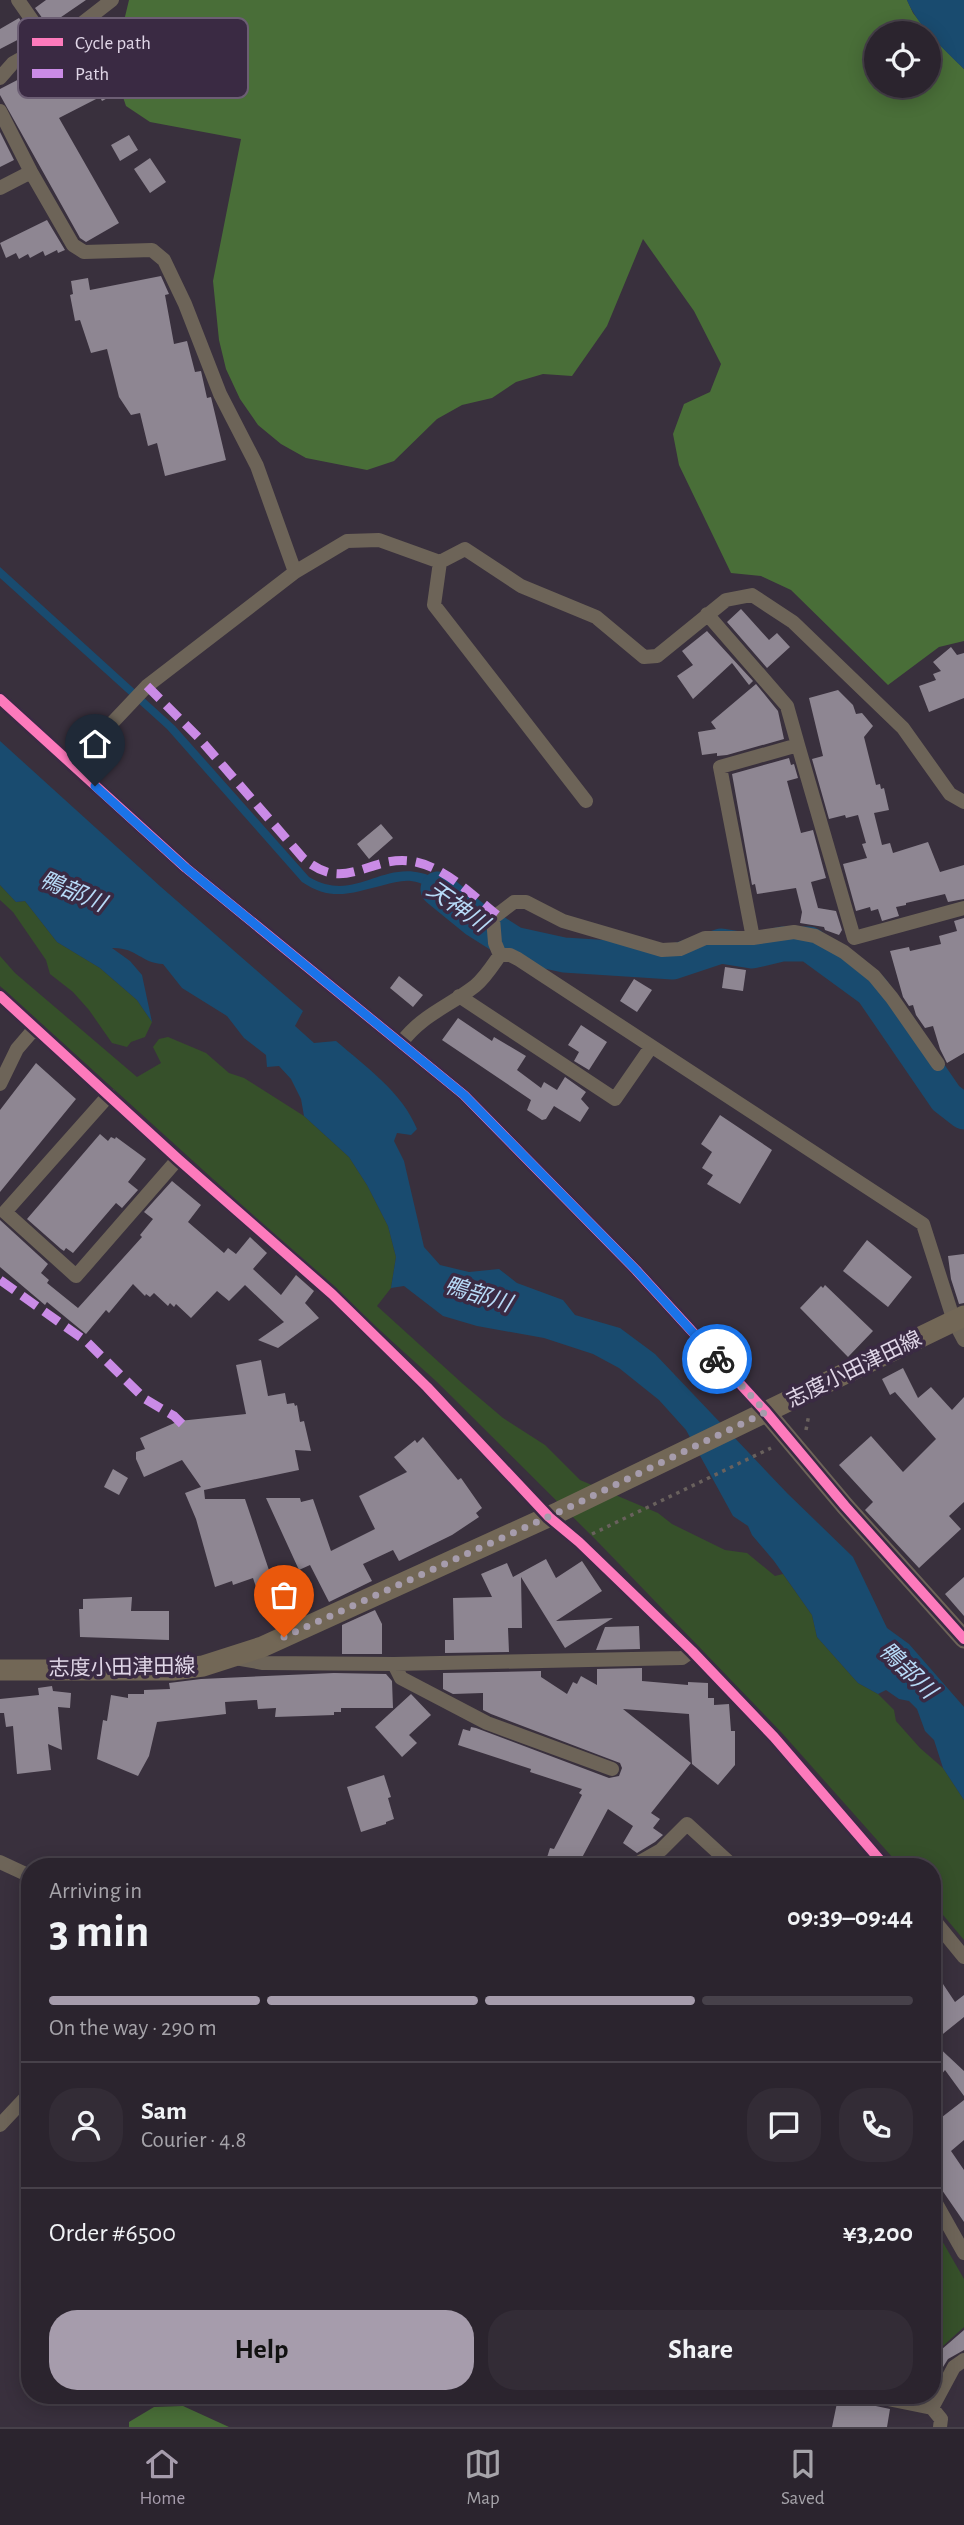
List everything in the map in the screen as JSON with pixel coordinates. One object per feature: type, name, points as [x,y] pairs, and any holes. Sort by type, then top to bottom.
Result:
[{"type":"main road","name":"志度小田津田線","points":[[0,1670],[173,1670],[203,1666],[262,1647],[554,1514],[959,1318]]},
{"type":"street","points":[[18,0],[31,18]]},
{"type":"street","points":[[87,18],[112,0]]},
{"type":"street","points":[[0,78],[18,60]]},
{"type":"street","points":[[0,111],[30,172],[73,245],[84,252],[152,250],[164,260],[185,304],[220,394],[257,466],[295,572]]},
{"type":"street","points":[[0,188],[30,172]]},
{"type":"street","points":[[77,769],[96,741],[137,695],[295,572],[347,541],[379,540],[440,562],[465,549],[521,586],[596,617],[644,657],[657,656],[726,600],[752,595],[793,622],[903,728],[950,794],[964,802]]},
{"type":"street","points":[[440,562],[434,605],[586,801]]},
{"type":"street","points":[[707,614],[787,706],[854,938]]},
{"type":"street","points":[[0,699],[186,868],[464,1095],[529,1158],[636,1270],[757,1416],[845,1506],[964,1639]]},
{"type":"street","points":[[753,938],[720,767],[798,745]]},
{"type":"street","points":[[401,1044],[412,1029],[440,1007],[478,984],[496,955],[493,918],[514,902],[526,902],[563,921],[662,950],[680,948],[705,938],[753,938],[794,932],[815,936],[845,952],[874,976],[937,1065]]},
{"type":"street","points":[[845,952],[854,938],[964,908]]},
{"type":"street","points":[[496,955],[510,955],[518,959],[646,1053],[923,1224],[959,1318],[964,1340]]},
{"type":"street","points":[[0,996],[178,1159],[332,1294],[427,1387],[579,1542],[692,1651],[774,1737],[878,1858]]},
{"type":"street","points":[[459,996],[615,1099],[646,1053]]},
{"type":"street","points":[[0,1084],[17,1049],[35,1028]]},
{"type":"street","points":[[109,1095],[5,1212],[76,1276],[178,1159]]},
{"type":"street","points":[[233,1657],[263,1663],[394,1664],[682,1658],[692,1651]]},
{"type":"street","points":[[394,1664],[401,1678],[487,1723],[611,1769]]},
{"type":"street","points":[[646,1858],[660,1850],[687,1825],[724,1858]]},
{"type":"street","points":[[0,1862],[21,1872]]},
{"type":"street","points":[[941,1929],[964,1957]]},
{"type":"street","points":[[0,2125],[21,2103]]},
{"type":"street","points":[[941,2212],[964,2253]]},
{"type":"street","points":[[941,2391],[954,2367],[964,2360]]},
{"type":"street","points":[[912,2404],[932,2408],[941,2419],[940,2427]]},
{"type":"street","points":[[932,2408],[934,2404]]},
{"type":"path","points":[[585,1537],[773,1447]]},
{"type":"green space","points":[[129,0],[907,0],[919,21],[864,21],[864,98],[941,98],[941,46],[964,69],[964,641],[939,647],[888,685],[791,590],[761,576],[731,573],[679,465],[673,434],[684,404],[710,392],[721,364],[694,311],[643,239],[607,326],[572,376],[543,374],[516,382],[492,398],[462,405],[437,419],[394,461],[367,470],[306,458],[281,444],[258,425],[240,399],[226,369],[219,340],[213,281],[241,139],[150,122],[126,106],[123,98],[248,98],[248,18],[125,18]]},
{"type":"green space","points":[[0,885],[16,902],[25,901],[57,942],[100,968],[137,1000],[152,1022],[145,1037],[131,1042],[127,1047],[112,1043],[73,992],[50,974],[46,960],[13,912],[0,900]]},
{"type":"green space","points":[[0,956],[15,973],[137,1077],[161,1063],[153,1047],[159,1039],[168,1037],[206,1053],[229,1073],[244,1078],[304,1116],[349,1157],[388,1226],[396,1257],[391,1288],[377,1306],[503,1418],[545,1445],[580,1480],[658,1513],[672,1524],[725,1550],[747,1553],[775,1576],[783,1574],[812,1615],[817,1637],[858,1683],[878,1694],[894,1710],[896,1721],[920,1748],[943,1768],[964,1800],[964,1940],[941,1913],[941,1858],[893,1858],[782,1733],[596,1540],[437,1382],[0,986]]},
{"type":"green space","points":[[941,2239],[964,2279],[964,2327],[941,2348]]},
{"type":"green space","points":[[183,2406],[229,2427],[129,2427],[129,2422],[154,2407]]},
{"type":"water","points":[[907,0],[964,0],[964,69],[941,46],[941,21],[920,21]]},
{"type":"water","points":[[0,567],[175,726],[309,877],[325,884],[339,886],[353,885],[392,873],[421,873],[445,884],[480,913],[473,922],[444,897],[420,883],[411,881],[342,894],[323,892],[302,882],[167,729],[0,578]]},
{"type":"water","name":"鴨部川","points":[[0,741],[303,1011],[295,1026],[314,1043],[336,1041],[393,1092],[417,1129],[411,1135],[397,1133],[394,1141],[404,1161],[424,1247],[440,1265],[469,1272],[499,1269],[517,1283],[563,1300],[575,1315],[620,1328],[655,1354],[787,1493],[853,1557],[887,1628],[909,1644],[964,1707],[964,1800],[943,1768],[934,1740],[925,1731],[917,1709],[909,1701],[899,1699],[886,1690],[878,1694],[858,1683],[817,1637],[812,1615],[748,1526],[733,1516],[686,1430],[659,1400],[619,1368],[593,1354],[544,1338],[477,1326],[443,1316],[404,1286],[391,1288],[396,1257],[388,1226],[349,1157],[304,1116],[301,1099],[291,1079],[279,1066],[267,1067],[266,1055],[244,1038],[227,1016],[182,988],[163,964],[149,961],[127,950],[112,948],[130,961],[142,975],[152,1022],[137,1000],[100,968],[57,942],[25,901],[16,902],[0,885]]},
{"type":"building","points":[[46,0],[86,0],[60,18],[42,18],[35,8]]},
{"type":"building","points":[[18,19],[18,40],[0,49],[0,29]]},
{"type":"building","points":[[18,80],[18,98],[98,98],[59,118],[119,223],[86,242],[80,238],[0,95],[0,89]]},
{"type":"building","points":[[0,132],[14,160],[0,167]]},
{"type":"building","points":[[129,135],[138,150],[120,161],[111,145]]},
{"type":"building","points":[[150,158],[166,182],[150,193],[134,169]]},
{"type":"building","points":[[47,220],[65,250],[58,253],[57,250],[45,256],[43,251],[30,258],[28,254],[19,259],[16,253],[6,258],[0,243]]},
{"type":"building","points":[[161,276],[169,294],[165,295],[174,344],[187,341],[195,372],[201,371],[207,398],[211,397],[226,460],[165,476],[157,443],[148,446],[140,413],[131,415],[119,397],[107,349],[91,353],[80,320],[75,321],[70,295],[73,294],[71,281],[88,278],[90,290]]},
{"type":"building","points":[[741,609],[769,640],[777,633],[790,647],[767,668],[727,622]]},
{"type":"building","points":[[707,631],[753,681],[749,685],[732,663],[693,699],[677,676],[693,665],[682,651]]},
{"type":"building","points":[[951,647],[957,655],[964,653],[964,698],[929,712],[919,686],[936,680],[933,674],[941,671],[933,662]]},
{"type":"building","points":[[756,684],[778,711],[784,739],[727,755],[702,755],[698,732],[716,729],[711,722]]},
{"type":"building","points":[[838,690],[853,705],[856,714],[862,713],[873,726],[864,737],[876,785],[880,784],[881,789],[884,788],[889,810],[874,813],[882,845],[890,843],[893,853],[928,842],[940,872],[964,865],[964,899],[948,902],[945,894],[906,903],[896,907],[899,916],[882,921],[878,909],[871,911],[870,907],[856,911],[843,864],[867,858],[858,815],[829,819],[812,759],[823,756],[809,698]]},
{"type":"building","points":[[789,758],[798,778],[787,781],[801,833],[813,830],[826,878],[811,882],[818,908],[836,911],[842,930],[839,935],[825,930],[824,927],[800,923],[802,912],[796,888],[757,894],[755,884],[752,885],[732,774]]},
{"type":"building","points":[[381,824],[393,838],[369,859],[357,844]]},
{"type":"building","points":[[964,918],[964,1053],[947,1063],[933,1026],[925,1028],[913,1005],[909,1006],[903,997],[890,951],[909,947],[910,951],[941,944],[939,936],[957,931],[954,921]]},
{"type":"building","points":[[725,967],[746,970],[743,991],[722,988]]},
{"type":"building","points":[[399,976],[423,995],[413,1007],[390,988]]},
{"type":"building","points":[[634,979],[652,990],[637,1012],[620,1001]]},
{"type":"building","points":[[458,1018],[492,1041],[494,1037],[526,1056],[517,1070],[541,1088],[544,1082],[557,1090],[565,1077],[586,1092],[581,1099],[589,1108],[580,1122],[554,1106],[546,1119],[542,1120],[527,1110],[531,1100],[442,1040]]},
{"type":"building","points":[[581,1025],[607,1042],[589,1070],[574,1061],[579,1052],[568,1045]]},
{"type":"building","points":[[36,1063],[76,1099],[0,1192],[0,1110]]},
{"type":"building","points":[[720,1115],[772,1150],[740,1204],[707,1184],[713,1175],[702,1168],[712,1152],[701,1144]]},
{"type":"building","points":[[100,1134],[108,1141],[111,1137],[116,1137],[146,1159],[128,1182],[138,1190],[122,1208],[116,1203],[73,1253],[66,1248],[64,1251],[27,1219]]},
{"type":"building","points":[[172,1181],[201,1205],[188,1222],[224,1253],[228,1248],[236,1254],[250,1237],[267,1253],[253,1269],[281,1295],[296,1275],[314,1291],[305,1303],[319,1318],[278,1348],[258,1340],[284,1322],[245,1285],[229,1301],[217,1291],[191,1318],[176,1304],[174,1307],[170,1303],[168,1306],[154,1293],[150,1297],[146,1294],[145,1296],[133,1284],[109,1313],[106,1310],[86,1334],[47,1302],[45,1305],[0,1267],[0,1220],[48,1264],[41,1273],[49,1280],[47,1283],[78,1308],[142,1237],[140,1235],[153,1219],[144,1212]]},
{"type":"building","points":[[867,1240],[912,1277],[888,1307],[843,1271]]},
{"type":"building","points":[[964,1254],[964,1303],[959,1304],[951,1279],[948,1256]]},
{"type":"building","points":[[825,1285],[873,1331],[848,1357],[800,1308]]},
{"type":"building","points":[[261,1360],[268,1396],[285,1393],[287,1404],[297,1405],[311,1451],[295,1450],[299,1470],[204,1490],[205,1499],[245,1499],[274,1585],[257,1590],[253,1578],[233,1585],[232,1581],[215,1587],[196,1519],[185,1493],[201,1487],[182,1460],[144,1477],[136,1459],[136,1452],[145,1449],[140,1438],[179,1421],[246,1414],[236,1365]]},
{"type":"building","points":[[903,1368],[918,1398],[931,1387],[952,1410],[964,1397],[964,1502],[949,1516],[961,1529],[919,1568],[865,1510],[873,1502],[839,1465],[871,1436],[903,1472],[936,1439],[895,1392],[890,1395],[882,1379]]},
{"type":"building","points":[[423,1437],[458,1480],[461,1478],[482,1508],[476,1513],[479,1517],[452,1535],[399,1561],[393,1550],[363,1564],[372,1581],[329,1602],[310,1565],[299,1570],[266,1498],[300,1498],[301,1502],[313,1499],[331,1551],[375,1529],[359,1496],[407,1472],[394,1457]]},
{"type":"building","points":[[113,1469],[128,1478],[119,1495],[104,1487]]},
{"type":"building","points":[[546,1559],[556,1578],[582,1561],[602,1591],[556,1621],[613,1618],[565,1648],[521,1577],[522,1628],[508,1628],[509,1652],[445,1653],[445,1640],[454,1640],[453,1598],[492,1597],[481,1574],[507,1563],[513,1577]]},
{"type":"building","points":[[964,1577],[964,1616],[945,1594]]},
{"type":"building","points":[[132,1597],[131,1611],[169,1611],[169,1640],[80,1637],[79,1609],[83,1609],[83,1599]]},
{"type":"building","points":[[375,1610],[382,1624],[382,1654],[342,1654],[342,1625]]},
{"type":"building","points":[[639,1626],[640,1649],[596,1650],[605,1627]]},
{"type":"building","points":[[642,1668],[642,1681],[688,1685],[688,1682],[708,1683],[708,1698],[714,1698],[714,1705],[729,1704],[731,1731],[735,1731],[735,1765],[718,1785],[692,1764],[689,1714],[623,1709],[691,1763],[651,1813],[660,1819],[653,1828],[663,1835],[637,1853],[623,1843],[633,1826],[608,1809],[582,1858],[547,1858],[550,1848],[554,1849],[582,1795],[579,1793],[582,1789],[458,1745],[463,1729],[470,1731],[471,1727],[476,1728],[609,1778],[619,1776],[622,1768],[620,1763],[483,1710],[483,1693],[453,1694],[443,1689],[443,1673],[541,1671],[541,1677],[567,1694],[573,1682],[577,1684],[581,1676],[597,1685],[597,1669]]},
{"type":"building","points":[[334,1673],[386,1674],[392,1681],[393,1708],[341,1708],[341,1712],[334,1712],[334,1715],[275,1717],[276,1708],[258,1709],[257,1700],[225,1702],[226,1714],[157,1722],[149,1756],[138,1776],[97,1759],[103,1720],[107,1721],[111,1695],[128,1698],[128,1694],[144,1694],[144,1690],[170,1689],[169,1683],[201,1679]]},
{"type":"building","points":[[52,1686],[53,1691],[71,1693],[70,1708],[58,1707],[62,1750],[48,1744],[51,1770],[17,1774],[13,1726],[6,1727],[4,1713],[0,1713],[0,1699],[39,1695],[38,1688]]},
{"type":"building","points":[[411,1694],[431,1715],[409,1735],[417,1743],[402,1757],[375,1727]]},
{"type":"building","points":[[384,1775],[394,1819],[361,1832],[347,1787]]},
{"type":"building","points":[[941,1981],[955,2002],[964,1995],[964,2017],[941,2036]]},
{"type":"building","points":[[941,2049],[964,2071],[964,2096],[945,2070],[941,2075]]},
{"type":"building","points":[[964,2100],[964,2140],[951,2151],[964,2170],[964,2222],[941,2189],[941,2118]]},
{"type":"building","points":[[964,2330],[964,2350],[948,2359],[943,2367],[941,2350]]},
{"type":"building","points":[[837,2404],[866,2404],[890,2409],[887,2427],[832,2427]]},
{"type":"waterway","name":"天神川","points":[[438,889],[476,920],[514,944],[564,955],[673,962],[721,946],[752,951],[782,944],[809,944],[872,990],[946,1098],[964,1112]]},
{"type":"marked path","points":[[147,686],[198,737],[303,858],[318,869],[346,873],[385,862],[416,862],[449,877],[497,915]]},
{"type":"marked path","points":[[0,1280],[87,1342],[145,1399],[174,1416],[182,1424]]},
{"type":"cycle path","points":[[0,699],[186,868],[464,1095],[636,1270],[766,1412],[845,1506],[964,1639]]},
{"type":"cycle path","points":[[0,996],[178,1159],[332,1294],[427,1387],[549,1517],[579,1542],[692,1651],[774,1737],[878,1858]]},
{"type":"way so far","points":[[284,1637],[559,1512],[766,1412],[717,1359]]},
{"type":"route","points":[[95,786],[186,868],[464,1095],[529,1158],[717,1359]]}]
